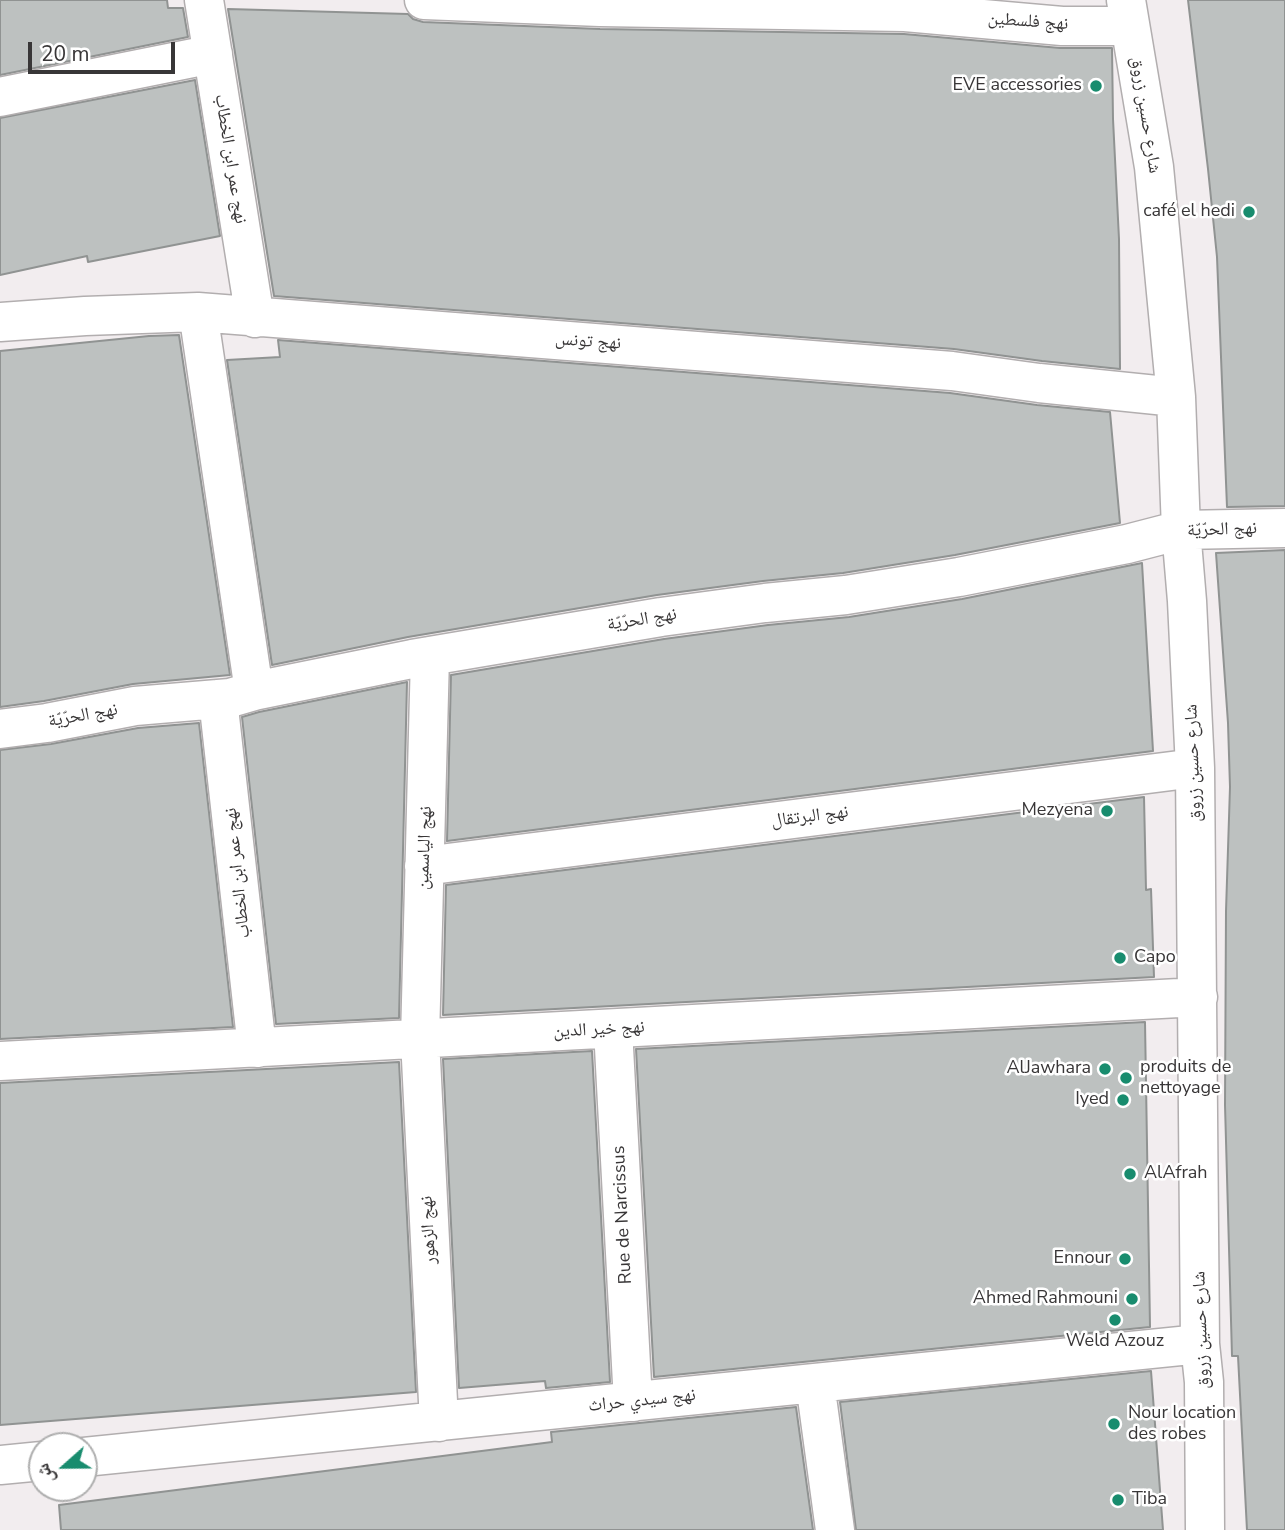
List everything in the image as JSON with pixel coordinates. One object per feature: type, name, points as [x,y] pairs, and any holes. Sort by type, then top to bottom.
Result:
[{"type":"street","name":"نهج عمر ابن الخطاب","points":[[204,0],[255,318]]},
{"type":"street","name":"نهج فلسطين","points":[[424,0],[905,6],[1062,26],[1128,13]]},
{"type":"street","name":"شارع حسين زروق","points":[[1128,13],[1154,167],[1176,397],[1181,530],[1187,601],[1195,768],[1200,1344],[1204,1382],[1205,1530]]},
{"type":"street","points":[[0,97],[213,54]]},
{"type":"street","name":"نهج عمر ابن الخطاب","points":[[198,312],[236,695],[257,1048]]},
{"type":"street","name":"نهج تونس","points":[[0,322],[198,312],[952,371],[1176,397]]},
{"type":"street","name":"نهج الحرّيّة","points":[[0,729],[135,706],[236,695],[430,656],[662,617],[846,595],[946,579],[1127,544],[1181,530],[1285,528]]},
{"type":"street","name":"نهج الياسمين","points":[[419,1039],[430,656]]},
{"type":"street","name":"نهج البرتقال","points":[[424,866],[1195,768]]},
{"type":"street","name":"نهج خير الدين","points":[[0,1061],[1198,997]]},
{"type":"street","name":"Rue de Narcissus","points":[[613,1029],[633,1402]]},
{"type":"street","name":"نهج الزهور","points":[[419,1039],[439,1422]]},
{"type":"street","name":"نهج سيدي حراث","points":[[98,1456],[1200,1344]]},
{"type":"street","points":[[815,1383],[835,1530]]},
{"type":"street","points":[[0,1465],[28,1462]]},
{"type":"building","points":[[0,0],[167,0],[168,8],[183,8],[188,37],[0,75]]},
{"type":"building","points":[[1188,0],[1285,0],[1285,506],[1227,507],[1217,257]]},
{"type":"building","points":[[228,9],[408,14],[423,22],[600,29],[904,34],[1060,48],[1112,48],[1119,239],[1120,369],[954,349],[274,296]]},
{"type":"building","points":[[195,80],[220,236],[88,262],[87,256],[0,275],[0,118]]},
{"type":"building","points":[[179,335],[230,675],[133,684],[0,707],[0,351]]},
{"type":"building","points":[[278,340],[950,393],[1110,412],[1120,523],[955,555],[843,573],[657,595],[408,637],[272,665],[227,360],[280,357]]},
{"type":"building","points":[[1285,550],[1285,1530],[1247,1530],[1238,1356],[1232,1356],[1225,1105],[1230,787],[1216,553]]},
{"type":"building","points":[[1142,563],[1153,751],[447,841],[451,675],[664,639],[849,617],[962,599]]},
{"type":"building","points":[[407,682],[399,1018],[276,1024],[242,717]]},
{"type":"building","points":[[199,723],[233,1027],[0,1039],[0,750],[51,744],[138,728]]},
{"type":"building","points":[[1144,797],[1146,890],[1151,889],[1154,977],[443,1015],[446,885]]},
{"type":"building","points":[[1145,1022],[1150,1327],[654,1377],[636,1049]]},
{"type":"building","points":[[592,1051],[610,1382],[546,1388],[545,1381],[459,1388],[443,1059]]},
{"type":"building","points":[[399,1062],[416,1392],[0,1425],[0,1083]]},
{"type":"building","points":[[1151,1371],[1163,1530],[856,1530],[840,1402]]},
{"type":"building","points":[[796,1407],[813,1530],[61,1530],[59,1505],[552,1442],[551,1432]]},
{"type":"place","name":"EVE accessories","points":[[1096,86]]},
{"type":"place","name":"café el hedi","points":[[1249,212]]},
{"type":"place","name":"Mezyena","points":[[1107,811]]},
{"type":"place","name":"Capo","points":[[1120,958]]},
{"type":"place","name":"AlJawhara","points":[[1105,1069]]},
{"type":"place","name":"produits de nettoyage","points":[[1126,1078]]},
{"type":"place","name":"Iyed","points":[[1123,1100]]},
{"type":"place","name":"AlAfrah","points":[[1130,1174]]},
{"type":"place","name":"Ennour","points":[[1125,1259]]},
{"type":"place","name":"Ahmed Rahmouni","points":[[1132,1299]]},
{"type":"place","name":"Weld Azouz","points":[[1115,1320]]},
{"type":"place","name":"Nour location des robes","points":[[1114,1424]]},
{"type":"place","name":"Tiba","points":[[1118,1500]]}]
